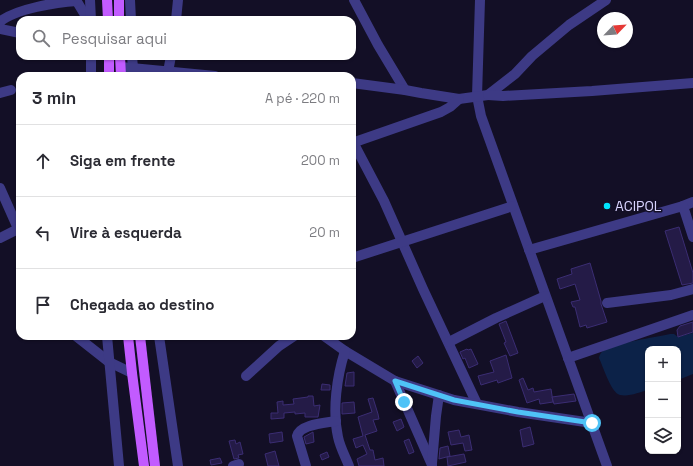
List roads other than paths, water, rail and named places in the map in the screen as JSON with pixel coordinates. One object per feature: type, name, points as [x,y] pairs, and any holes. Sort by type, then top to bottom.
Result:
[{"type":"main road","points":[[107,0],[108,16]]},
{"type":"main road","points":[[119,0],[119,16]]},
{"type":"main road","points":[[109,60],[109,72]]},
{"type":"main road","points":[[120,60],[121,72]]},
{"type":"main road","points":[[128,340],[144,466]]},
{"type":"main road","points":[[140,340],[155,466]]},
{"type":"street","points":[[0,22],[14,14],[53,3],[76,0],[86,16]]},
{"type":"street","points":[[89,16],[90,0]]},
{"type":"street","points":[[130,0],[131,16]]},
{"type":"street","points":[[176,16],[178,0]]},
{"type":"street","points":[[354,0],[378,45],[405,90]]},
{"type":"street","points":[[480,0],[477,96],[481,116],[607,466]]},
{"type":"street","points":[[488,95],[515,74],[532,56],[569,25],[606,0]]},
{"type":"street","points":[[0,29],[16,32]]},
{"type":"street","points":[[90,72],[91,60]]},
{"type":"street","points":[[134,60],[138,71]]},
{"type":"street","points":[[121,72],[168,72],[170,60]]},
{"type":"street","points":[[356,84],[459,99],[488,95],[503,96],[592,91],[693,83]]},
{"type":"street","points":[[0,93],[10,90]]},
{"type":"street","points":[[356,142],[441,112],[450,107],[459,99]]},
{"type":"street","points":[[356,150],[384,201],[477,404]]},
{"type":"street","points":[[0,188],[16,224]]},
{"type":"street","points":[[529,250],[693,202]]},
{"type":"street","points":[[356,257],[513,206]]},
{"type":"street","points":[[683,206],[693,237]]},
{"type":"street","points":[[0,238],[16,232]]},
{"type":"street","points":[[607,303],[671,295],[693,289]]},
{"type":"street","points":[[449,342],[496,318],[545,296]]},
{"type":"street","points":[[568,358],[693,315]]},
{"type":"street","points":[[81,340],[109,362],[132,373]]},
{"type":"street","points":[[107,340],[119,466]]},
{"type":"street","points":[[160,340],[178,466]]},
{"type":"street","points":[[246,376],[279,346],[288,340]]},
{"type":"street","points":[[330,340],[395,381],[454,400],[518,412],[592,423]]},
{"type":"street","points":[[345,351],[339,369],[336,390],[336,421],[338,436],[349,466]]},
{"type":"street","points":[[395,381],[432,466]]},
{"type":"street","points":[[432,466],[439,395]]},
{"type":"street","points":[[306,466],[297,436],[298,432],[304,428],[336,421]]},
{"type":"water","points":[[693,333],[693,374],[681,379],[681,346],[645,346],[645,391],[631,395],[620,395],[613,390],[599,358],[600,354],[611,347],[636,340],[670,334],[674,334],[678,337]]},
{"type":"place","name":"ACIPOL","points":[[607,206]]}]
